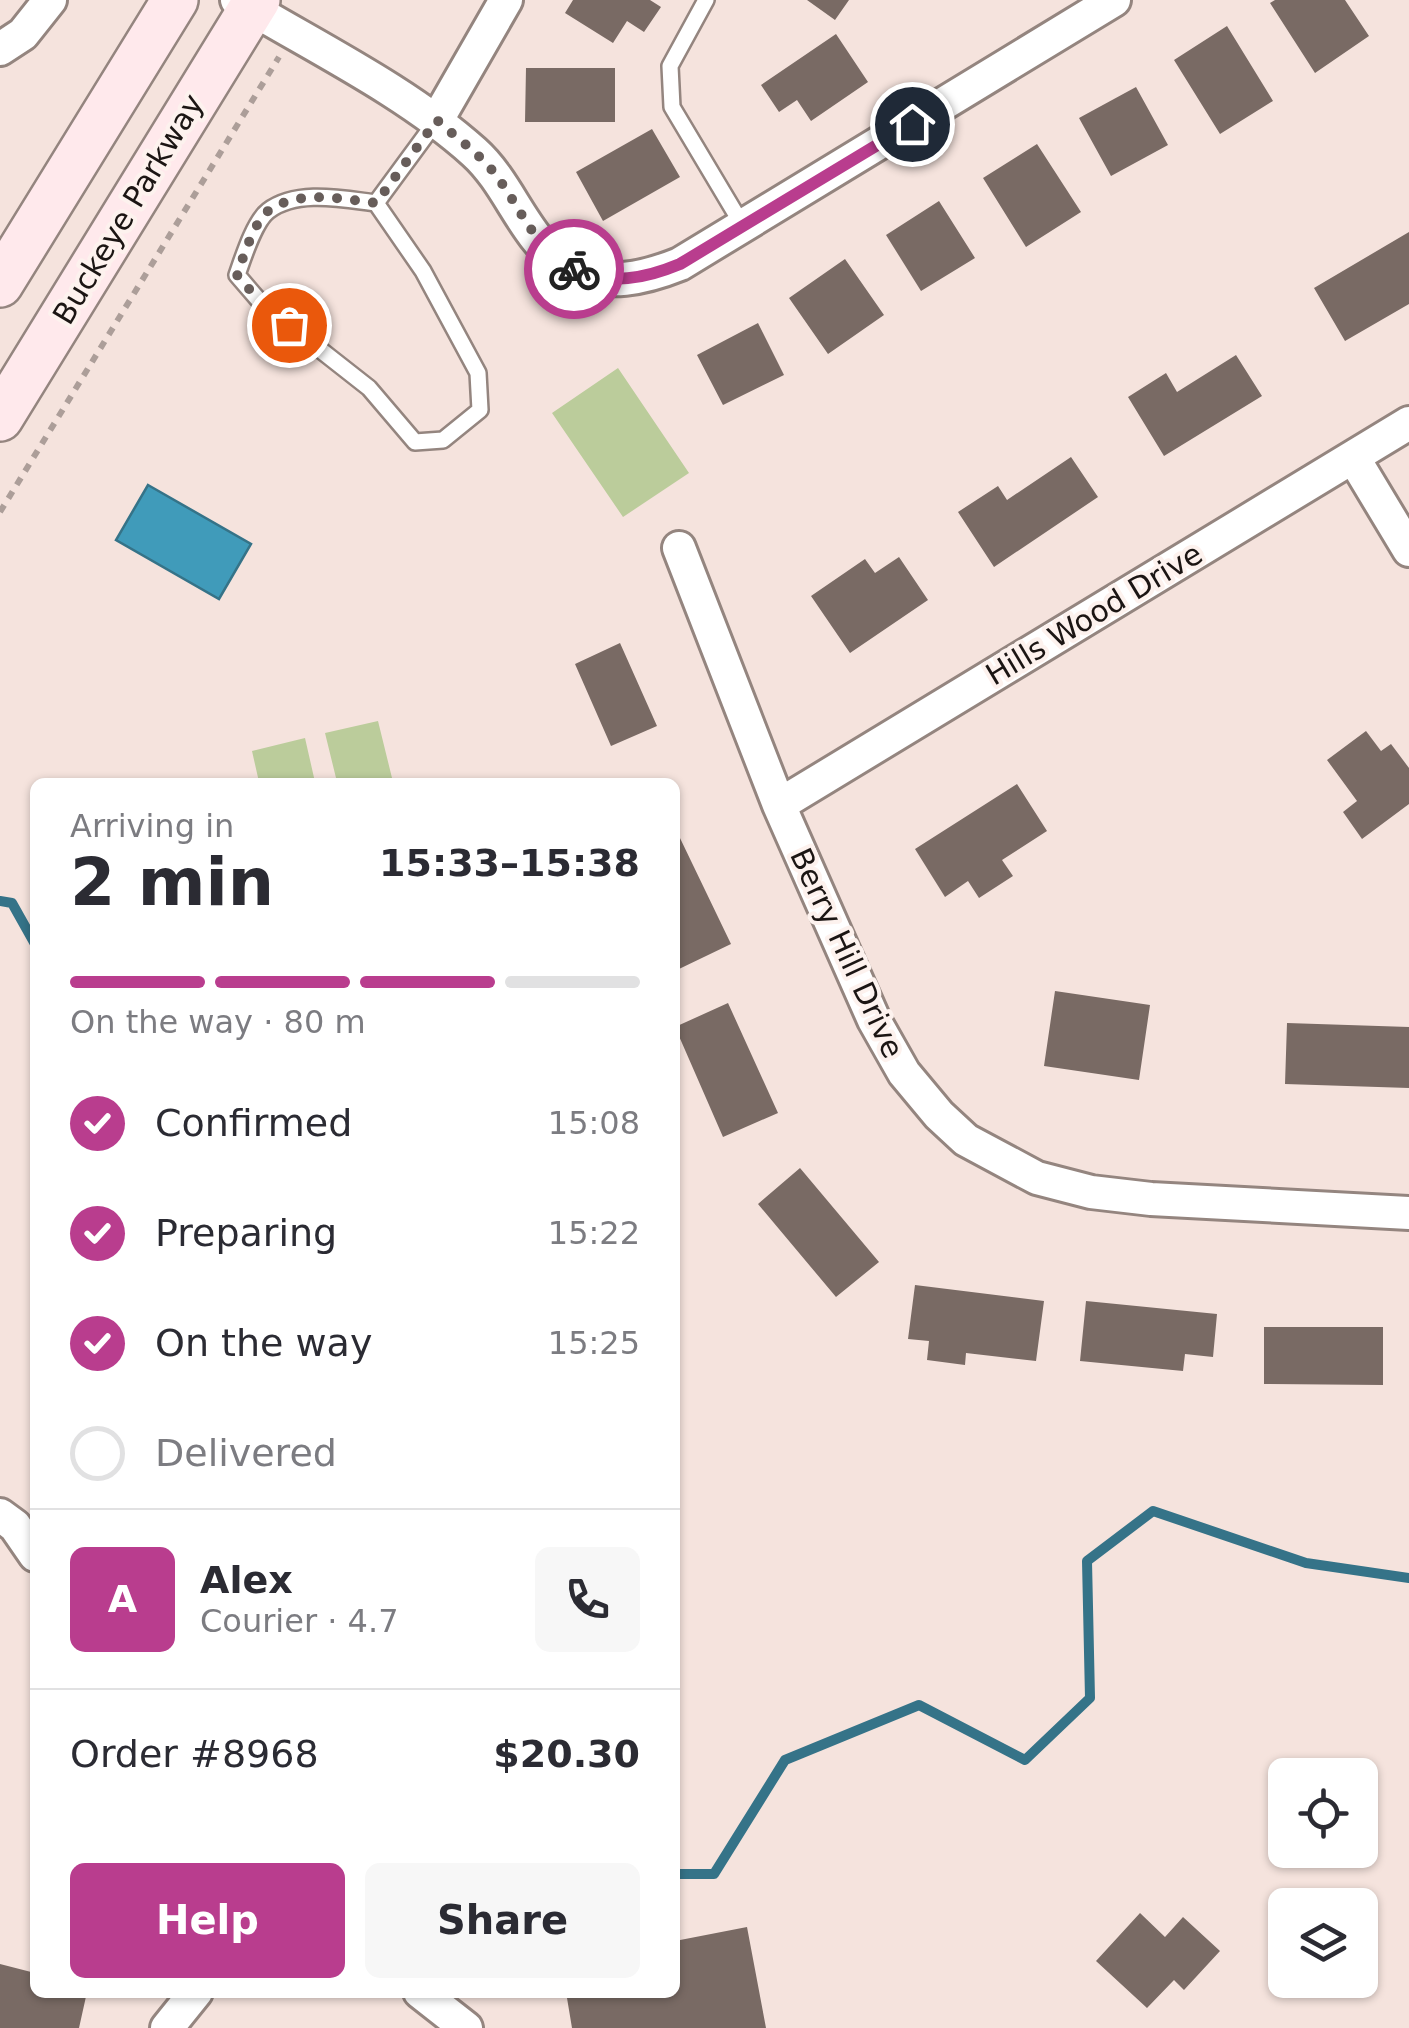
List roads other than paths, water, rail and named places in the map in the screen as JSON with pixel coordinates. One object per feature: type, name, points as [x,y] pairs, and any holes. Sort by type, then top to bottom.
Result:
[{"type":"street","points":[[0,49],[22,34],[50,0]]},
{"type":"street","points":[[0,284],[175,0]]},
{"type":"street","points":[[437,120],[506,0]]},
{"type":"street","points":[[248,3],[437,120],[494,173],[527,227],[570,267],[591,276],[620,280],[649,277],[680,264],[1114,0]]},
{"type":"street","name":"Buckeye Parkway","points":[[0,418],[248,3]]},
{"type":"street","name":"Hills Wood Drive","points":[[779,805],[1409,423]]},
{"type":"street","points":[[1353,458],[1409,550]]},
{"type":"street","name":"Berry Hill Drive","points":[[679,548],[779,805],[874,1020],[904,1073],[939,1116],[966,1140],[1037,1178],[1091,1192],[1151,1199],[1409,1212]]},
{"type":"street","points":[[0,1515],[15,1526],[30,1548]]},
{"type":"street","points":[[167,2028],[191,1998]]},
{"type":"street","points":[[428,1998],[466,2028]]},
{"type":"lane","points":[[706,0],[670,66],[672,107],[743,226]]},
{"type":"lane","points":[[376,203],[437,120]]},
{"type":"lane","points":[[311,196],[376,203],[423,270],[478,372],[480,410],[443,440],[416,442],[369,388],[262,304],[237,275],[248,244],[267,212],[311,196]]},
{"type":"water","points":[[148,485],[251,544],[219,599],[116,540]]},
{"type":"waterway","points":[[0,901],[12,903],[30,935]]},
{"type":"waterway","points":[[680,1874],[714,1874],[785,1760],[919,1705],[1025,1760],[1090,1698],[1087,1561],[1153,1511],[1306,1563],[1409,1578]]}]
